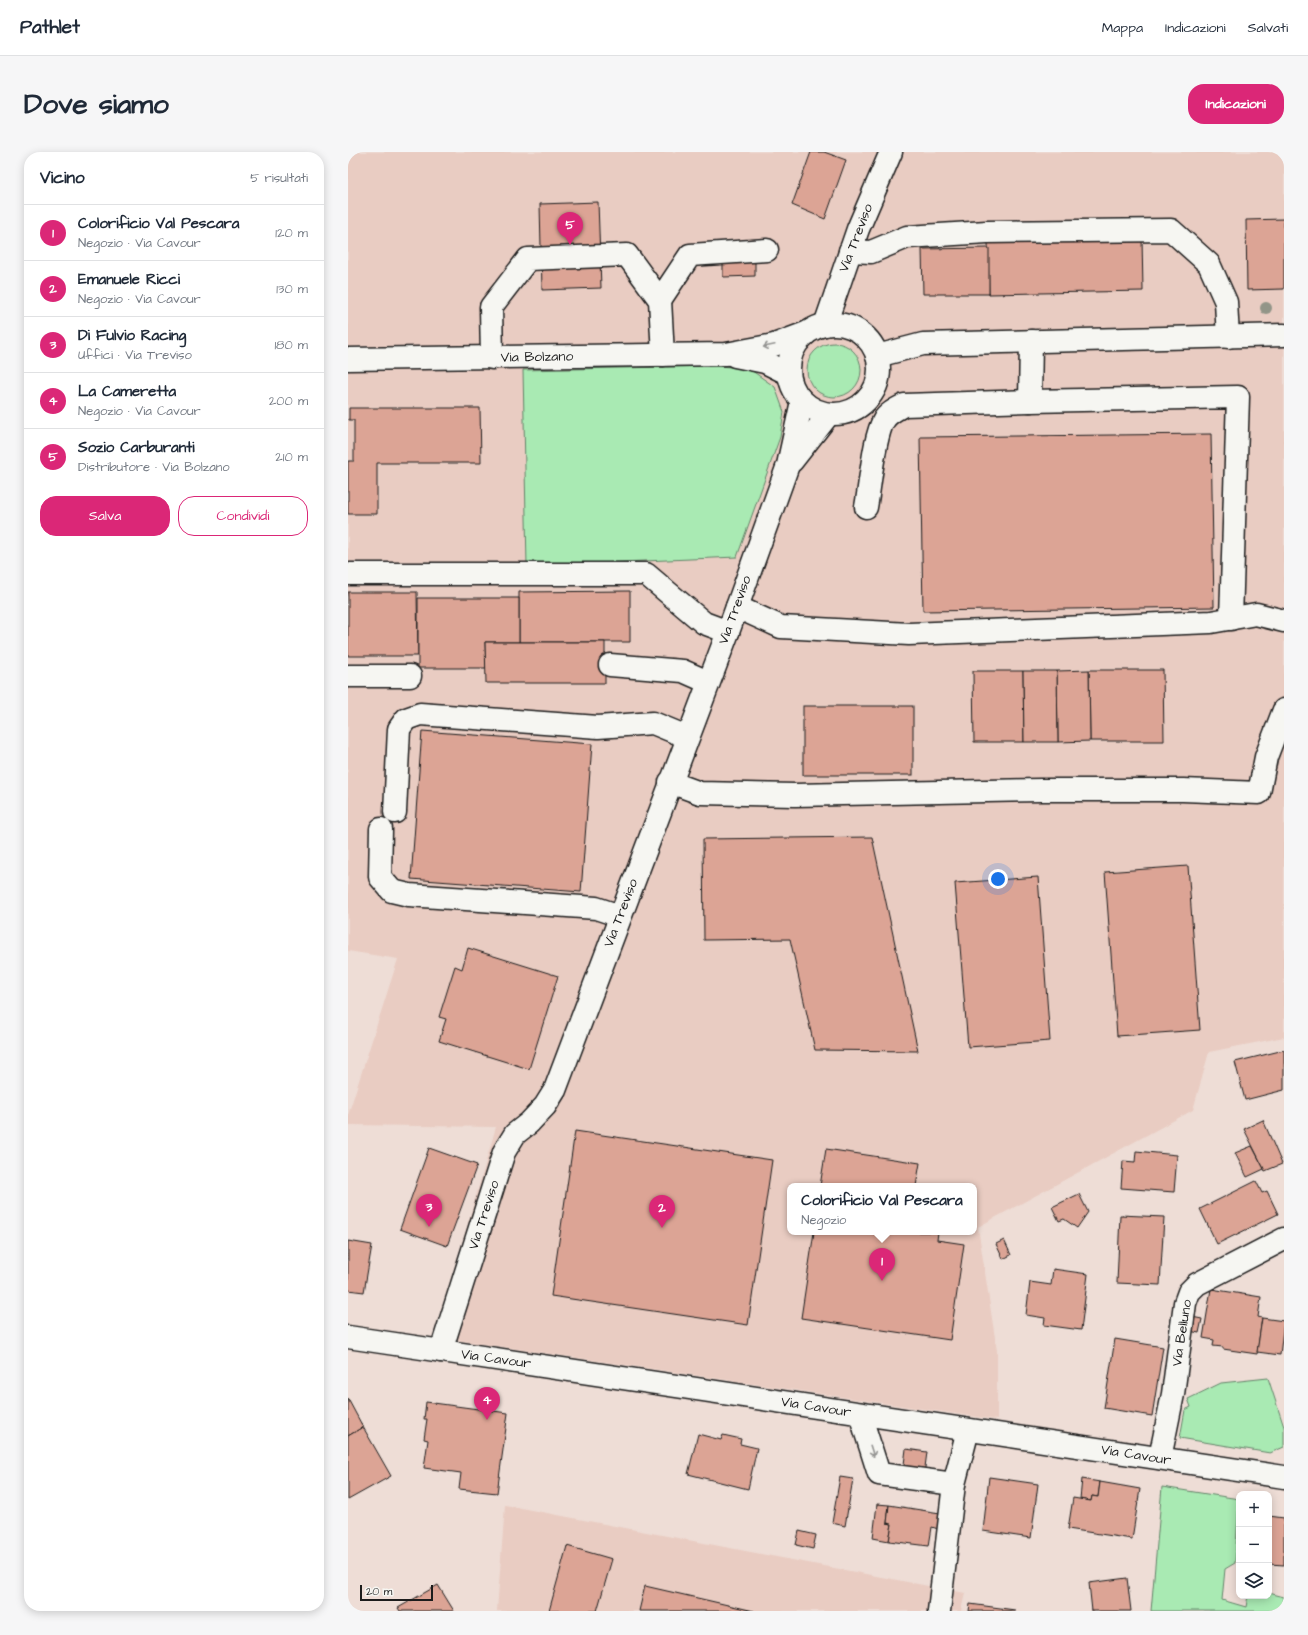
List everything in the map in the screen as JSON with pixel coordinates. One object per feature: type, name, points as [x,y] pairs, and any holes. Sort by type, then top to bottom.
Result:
[{"type":"street","name":"Via Treviso","points":[[816,329],[891,152]]},
{"type":"street","points":[[850,251],[871,252],[908,237],[979,232],[1171,230],[1209,264],[1226,302],[1228,336]]},
{"type":"street","points":[[660,300],[690,255],[767,250]]},
{"type":"street","points":[[492,358],[491,307],[528,259],[627,255],[660,300],[663,355]]},
{"type":"street","points":[[726,354],[774,345],[816,329],[838,324],[851,327],[862,334],[871,344],[876,356],[879,370],[876,385],[868,398],[858,408],[844,413],[829,414],[815,410],[802,401],[793,389],[789,374],[792,352],[796,344],[816,329]]},
{"type":"street","points":[[876,356],[923,344],[1228,336],[1284,336]]},
{"type":"street","points":[[1030,401],[1031,341]]},
{"type":"street","points":[[726,354],[765,362],[789,374]]},
{"type":"street","name":"Via Bolzano","points":[[348,359],[726,354]]},
{"type":"street","points":[[866,507],[878,436],[884,420],[895,410],[904,405],[1238,397],[1231,619]]},
{"type":"street","name":"Via Treviso","points":[[441,1351],[504,1152],[515,1134],[529,1123],[545,1106],[555,1090],[670,782],[728,632],[788,465],[802,401]]},
{"type":"street","name":"Via Treviso","points":[[788,465],[829,414]]},
{"type":"street","points":[[348,574],[646,574],[704,623],[728,632]]},
{"type":"street","points":[[737,607],[781,627],[909,634],[1211,622],[1256,614],[1284,621]]},
{"type":"street","points":[[610,665],[683,671],[708,682]]},
{"type":"street","points":[[348,676],[410,676]]},
{"type":"street","points":[[670,782],[700,793],[795,795],[1041,790],[1183,790],[1259,793],[1266,756],[1284,710]]},
{"type":"street","points":[[395,812],[399,730],[406,719],[420,714],[598,727],[652,723],[687,737]]},
{"type":"street","points":[[381,829],[380,877],[392,891],[409,895],[596,908],[620,916]]},
{"type":"street","name":"Via Belluno","points":[[1160,1458],[1173,1394],[1185,1303],[1189,1292],[1197,1284],[1284,1239]]},
{"type":"street","name":"Via Cavour","points":[[348,1337],[1284,1477]]},
{"type":"street","points":[[860,1414],[879,1474],[954,1484]]},
{"type":"street","points":[[939,1611],[954,1484],[968,1430]]},
{"type":"shaded area","points":[[348,152],[1284,152],[1284,1037],[1209,1052],[1193,1110],[978,1227],[997,1351],[997,1420],[435,1337],[496,1127],[348,1125],[348,1115],[398,959],[348,951]]},
{"type":"shaded area","points":[[505,1505],[965,1593],[961,1611],[497,1611]]},
{"type":"green space","points":[[829,343],[839,343],[849,347],[857,355],[861,365],[861,375],[857,385],[849,393],[839,397],[829,397],[819,393],[811,385],[807,375],[807,365],[811,355],[819,347]]},
{"type":"green space","points":[[716,366],[748,368],[775,387],[784,412],[780,437],[737,557],[527,566],[523,370]]},
{"type":"green space","points":[[1268,1378],[1284,1427],[1284,1447],[1270,1453],[1180,1438],[1185,1410],[1191,1407],[1188,1399],[1221,1383]]},
{"type":"green space","points":[[1162,1487],[1236,1499],[1235,1563],[1225,1569],[1222,1600],[1246,1607],[1247,1599],[1272,1599],[1272,1594],[1284,1597],[1284,1611],[1151,1611]]},
{"type":"building","points":[[811,152],[824,152],[846,160],[825,219],[792,205]]},
{"type":"building","points":[[598,202],[601,288],[542,290],[540,204]]},
{"type":"building","points":[[1284,219],[1284,289],[1247,290],[1246,220]]},
{"type":"building","points":[[1142,238],[1143,291],[989,294],[988,240]]},
{"type":"building","points":[[989,248],[989,294],[923,294],[922,249]]},
{"type":"building","points":[[755,262],[755,276],[723,277],[723,263]]},
{"type":"building","points":[[349,408],[480,408],[481,463],[377,463],[377,514],[348,514],[348,461],[354,461],[354,420],[349,420]]},
{"type":"building","points":[[1211,434],[1214,607],[923,611],[920,437]]},
{"type":"building","points":[[630,591],[630,642],[519,642],[519,592]]},
{"type":"building","points":[[348,592],[417,592],[418,656],[348,656]]},
{"type":"building","points":[[418,598],[519,598],[519,642],[485,642],[486,668],[418,668]]},
{"type":"building","points":[[485,642],[605,642],[605,683],[486,683]]},
{"type":"building","points":[[1089,670],[1163,670],[1164,741],[1090,741]]},
{"type":"building","points":[[1089,670],[1090,741],[1058,742],[1057,671]]},
{"type":"building","points":[[973,671],[1023,671],[1024,742],[974,742]]},
{"type":"building","points":[[1023,671],[1057,671],[1058,742],[1024,742]]},
{"type":"building","points":[[803,706],[913,706],[913,775],[803,775]]},
{"type":"building","points":[[422,731],[592,744],[581,892],[411,879]]},
{"type":"building","points":[[872,837],[918,1051],[815,1050],[790,939],[704,940],[703,839]]},
{"type":"building","points":[[1188,866],[1200,1030],[1117,1036],[1105,872]]},
{"type":"building","points":[[1038,877],[1050,1041],[968,1047],[955,883]]},
{"type":"building","points":[[468,948],[558,976],[529,1069],[439,1041],[446,1019],[439,1017],[455,966],[462,969]]},
{"type":"building","points":[[1284,1050],[1284,1090],[1245,1100],[1235,1062]]},
{"type":"building","points":[[1263,1120],[1282,1164],[1265,1171],[1244,1129]]},
{"type":"building","points":[[575,1131],[772,1160],[748,1325],[551,1296]]},
{"type":"building","points":[[1252,1146],[1264,1169],[1247,1177],[1235,1153]]},
{"type":"building","points":[[429,1148],[477,1165],[447,1246],[400,1229]]},
{"type":"building","points":[[826,1149],[920,1163],[917,1183],[820,1183]]},
{"type":"building","points":[[1136,1151],[1177,1155],[1174,1192],[1121,1188],[1123,1161],[1135,1162]]},
{"type":"building","points":[[1256,1181],[1262,1193],[1267,1191],[1278,1214],[1217,1244],[1200,1209]]},
{"type":"building","points":[[1079,1194],[1088,1212],[1077,1228],[1064,1219],[1059,1221],[1052,1207]]},
{"type":"building","points":[[1120,1215],[1164,1217],[1160,1285],[1117,1283]]},
{"type":"building","points":[[814,1235],[938,1235],[937,1240],[964,1244],[950,1340],[801,1318]]},
{"type":"building","points":[[1004,1240],[1011,1255],[1003,1259],[996,1244]]},
{"type":"building","points":[[348,1241],[372,1245],[364,1292],[348,1290]]},
{"type":"building","points":[[1053,1269],[1088,1274],[1081,1330],[1044,1325],[1045,1318],[1026,1315],[1030,1282],[1051,1285]]},
{"type":"building","points":[[1211,1289],[1261,1297],[1258,1317],[1262,1318],[1257,1354],[1223,1349],[1223,1347],[1213,1346],[1214,1340],[1203,1338]]},
{"type":"building","points":[[1187,1316],[1202,1319],[1199,1333],[1185,1330]]},
{"type":"building","points":[[1262,1318],[1284,1321],[1280,1355],[1257,1352]]},
{"type":"building","points":[[1115,1339],[1163,1347],[1152,1416],[1104,1408]]},
{"type":"building","points":[[348,1399],[363,1427],[348,1436]]},
{"type":"building","points":[[426,1402],[508,1413],[497,1493],[459,1489],[461,1473],[424,1468],[428,1440],[424,1439],[427,1419],[424,1419]]},
{"type":"building","points":[[363,1427],[391,1476],[348,1500],[348,1436]]},
{"type":"building","points":[[698,1434],[721,1440],[723,1435],[741,1439],[740,1444],[757,1448],[748,1489],[688,1474]]},
{"type":"building","points":[[906,1449],[927,1452],[924,1475],[903,1472]]},
{"type":"building","points":[[840,1477],[853,1479],[845,1526],[832,1523]]},
{"type":"building","points":[[989,1477],[1038,1484],[1031,1538],[983,1531]]},
{"type":"building","points":[[1082,1479],[1100,1482],[1098,1497],[1092,1496],[1091,1501],[1080,1499]]},
{"type":"building","points":[[1100,1482],[1140,1489],[1132,1539],[1068,1529],[1073,1498],[1091,1501],[1092,1496],[1098,1497]]},
{"type":"building","points":[[877,1504],[889,1505],[887,1523],[892,1524],[889,1541],[873,1538]]},
{"type":"building","points":[[889,1505],[940,1513],[938,1529],[932,1527],[929,1546],[889,1541],[892,1524],[887,1523]]},
{"type":"building","points":[[1272,1516],[1284,1518],[1284,1565],[1272,1564]]},
{"type":"building","points":[[799,1531],[816,1535],[813,1549],[796,1545]]},
{"type":"building","points":[[567,1546],[612,1559],[597,1611],[549,1611]]},
{"type":"building","points":[[1127,1578],[1131,1611],[1092,1611],[1089,1583]]},
{"type":"building","points":[[438,1585],[454,1611],[400,1611],[398,1608]]},
{"type":"building","points":[[645,1586],[754,1611],[639,1611]]},
{"type":"building","points":[[970,1604],[1015,1610],[1015,1611],[969,1611]]},
{"type":"place","name":"Sozio Carburanti","points":[[570,245]]},
{"type":"place","name":"Di Fulvio Racing","points":[[429,1227]]},
{"type":"place","name":"Emanuele Ricci","points":[[662,1228]]},
{"type":"place","name":"Colorificio Val Pescara","points":[[882,1281]]},
{"type":"place","name":"La Cameretta","points":[[487,1420]]}]
